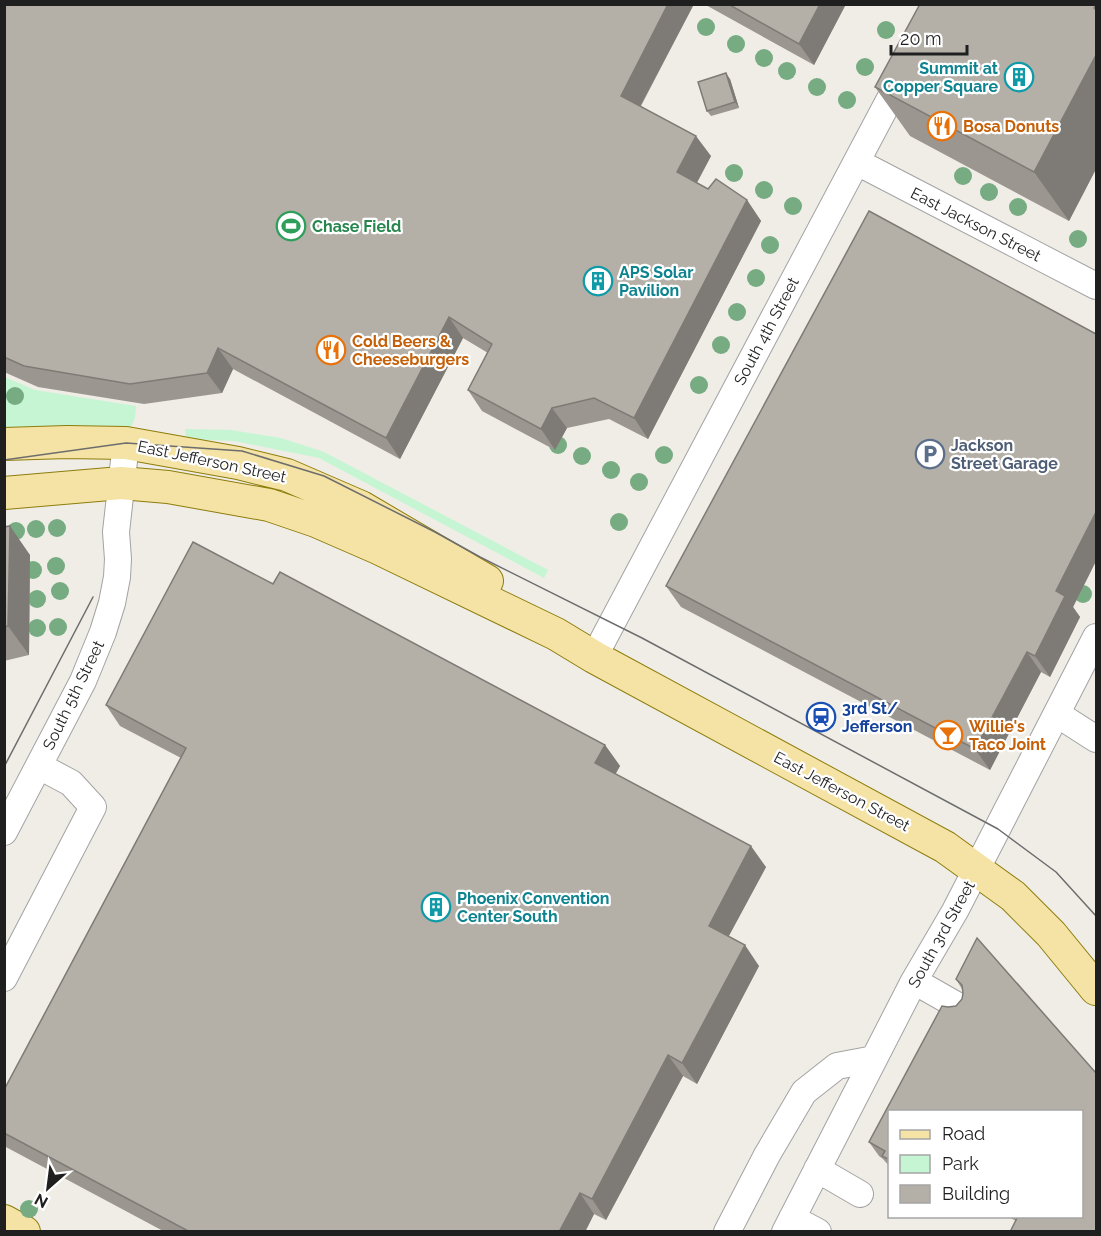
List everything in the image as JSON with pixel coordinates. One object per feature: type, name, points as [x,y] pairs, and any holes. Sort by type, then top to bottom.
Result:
[{"type":"main road","name":"East Jefferson Street","points":[[4,444],[126,443],[238,463],[287,475],[361,507],[477,574],[556,634]]},
{"type":"main road","name":"East Jefferson Street","points":[[4,493],[121,483],[168,487],[269,506],[316,521],[378,548],[556,634],[594,657],[945,847],[1013,896],[1052,934],[1096,989]]},
{"type":"main road","points":[[4,1221],[24,1232]]},
{"type":"street","name":"South 4th Street","points":[[594,657],[912,56]]},
{"type":"street","name":"East Jackson Street","points":[[857,162],[1096,286]]},
{"type":"street","name":"South 5th Street","points":[[4,832],[83,681],[103,633],[112,603],[118,568],[116,532],[126,443]]},
{"type":"street","name":"South 3rd Street","points":[[788,1225],[914,981],[977,869],[1096,638]]},
{"type":"street","points":[[1059,709],[1096,725]]},
{"type":"street","points":[[1059,709],[1096,740]]},
{"type":"street","points":[[4,978],[93,807],[71,783],[39,766]]},
{"type":"street","points":[[914,981],[958,1006]]},
{"type":"street","points":[[727,1232],[767,1155],[804,1092],[837,1066],[874,1059]]},
{"type":"street","points":[[817,1170],[860,1194]]},
{"type":"street","points":[[788,1225],[818,1232]]},
{"type":"green space","points":[[5,377],[35,390],[136,406],[135,418],[131,427],[5,433]]},
{"type":"green space","points":[[185,429],[231,430],[281,438],[324,452],[548,570],[544,578],[319,458],[234,441],[186,439]]},
{"type":"building","name":"Chase Field","points":[[4,4],[668,4],[621,96],[696,136],[677,172],[708,189],[716,179],[747,200],[634,418],[594,398],[552,408],[541,429],[468,390],[492,344],[449,317],[386,438],[218,348],[207,373],[130,384],[24,366],[4,357]]},
{"type":"building","points":[[728,4],[820,4],[799,44]]},
{"type":"building","name":"Summit at Copper Square","points":[[920,4],[1096,4],[1094,8],[1096,10],[1096,55],[1034,172],[875,87]]},
{"type":"building","points":[[726,73],[735,102],[707,111],[698,82]]},
{"type":"building","name":"Jackson Street Garage","points":[[869,211],[1096,334],[1096,512],[1056,591],[1065,596],[1035,656],[1027,652],[975,749],[666,586]]},
{"type":"building","points":[[10,526],[8,626],[4,627],[4,527]]},
{"type":"building","name":"Phoenix Convention Center South","points":[[193,542],[273,584],[280,572],[605,745],[595,763],[751,846],[709,926],[745,945],[682,1063],[668,1055],[592,1199],[580,1193],[559,1232],[190,1232],[4,1133],[4,1090],[186,748],[106,705]]},
{"type":"building","points":[[977,938],[1096,1073],[1096,1232],[1010,1232],[1017,1218],[1083,1218],[1083,1110],[888,1110],[888,1159],[882,1156],[885,1151],[869,1142],[942,1006],[956,1006],[962,999],[962,985],[956,979]]},
{"type":"tram line","points":[[4,460],[126,443],[242,451],[324,476],[642,638],[998,829],[1056,872],[1096,916]]},
{"type":"tram line","points":[[4,767],[93,597]]},
{"type":"place","name":"Summit at Copper Square","points":[[1019,77]]},
{"type":"place","name":"Bosa Donuts","points":[[942,126]]},
{"type":"place","name":"Chase Field","points":[[291,226]]},
{"type":"place","name":"APS Solar Pavilion","points":[[598,281]]},
{"type":"place","name":"Cold Beers & Cheeseburgers","points":[[331,350]]},
{"type":"place","name":"Jackson Street Garage","points":[[930,454]]},
{"type":"place","name":"3rd St/ Jefferson","points":[[821,717]]},
{"type":"place","name":"Willie's Taco Joint","points":[[948,735]]},
{"type":"place","name":"Phoenix Convention Center South","points":[[436,907]]}]
